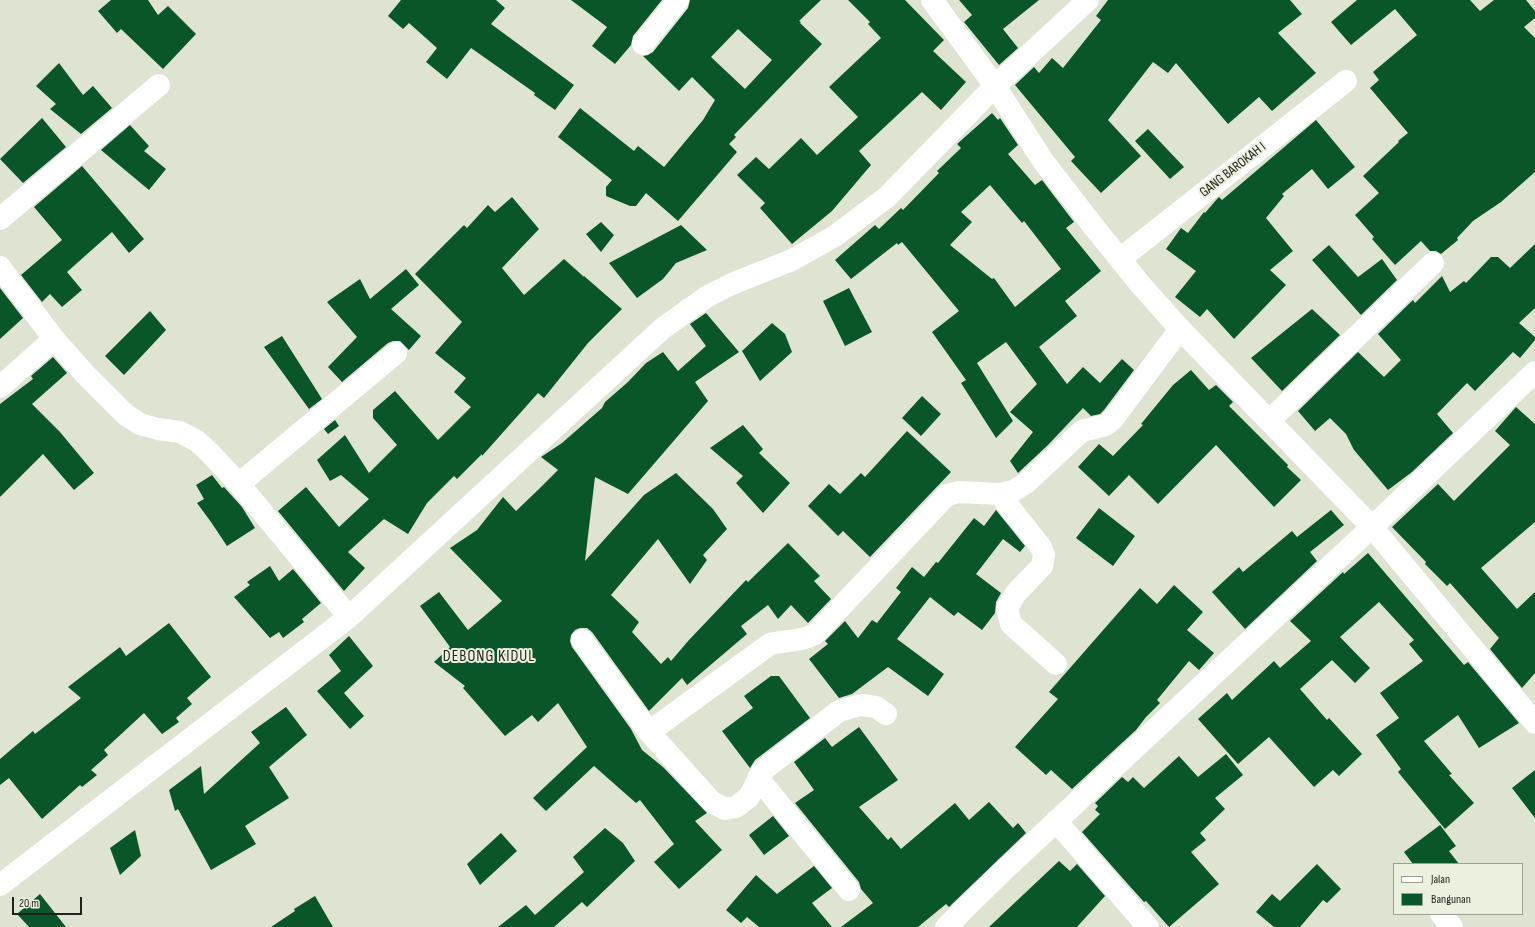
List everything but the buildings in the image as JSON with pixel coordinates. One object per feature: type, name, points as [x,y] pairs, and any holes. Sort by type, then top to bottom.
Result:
[{"type":"street","points":[[643,44],[678,0]]},
{"type":"street","points":[[932,0],[994,86],[1043,161],[1140,284],[1180,329],[1270,420],[1372,527],[1531,711]]},
{"type":"street","points":[[0,885],[349,617],[663,328],[708,296],[734,283],[792,260],[835,236],[887,197],[994,86],[1088,0]]},
{"type":"street","name":"GANG BAROKAH I","points":[[1120,259],[1346,81]]},
{"type":"street","points":[[0,219],[159,85]]},
{"type":"street","points":[[1270,420],[1433,263]]},
{"type":"street","points":[[0,267],[54,340],[84,373],[126,415],[140,424],[158,429],[180,432],[197,442],[209,452],[239,484],[349,617]]},
{"type":"street","points":[[649,732],[770,644],[783,640],[807,639],[815,634],[947,495],[959,492],[999,494],[1013,491],[1026,483],[1082,431],[1106,425],[1113,419],[1180,329]]},
{"type":"street","points":[[0,387],[54,340]]},
{"type":"street","points":[[239,484],[396,353]]},
{"type":"street","points":[[946,927],[1056,821],[1372,527],[1535,372]]},
{"type":"street","points":[[999,494],[1041,547],[1044,555],[1042,566],[1016,593],[1007,608],[1011,624],[1056,664]]},
{"type":"street","points":[[582,640],[649,732],[712,802],[725,808],[736,807],[749,797],[762,770],[839,711],[861,705],[876,707],[886,714]]},
{"type":"street","points":[[758,778],[849,890]]},
{"type":"street","points":[[1056,821],[1148,927]]},
{"type":"street","points":[[1442,915],[1452,927]]},
{"type":"district","name":"DEBONG KIDUL","points":[[489,657]]}]
